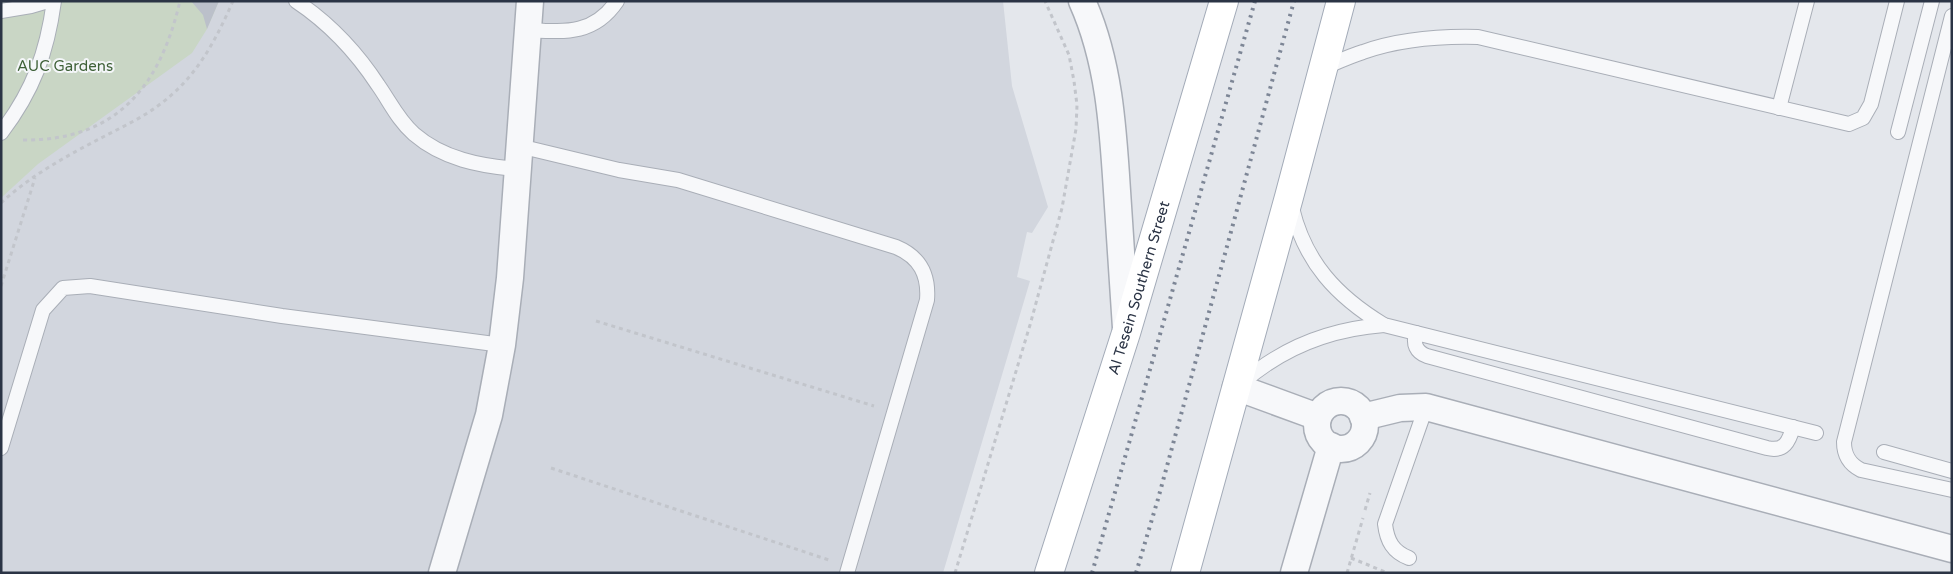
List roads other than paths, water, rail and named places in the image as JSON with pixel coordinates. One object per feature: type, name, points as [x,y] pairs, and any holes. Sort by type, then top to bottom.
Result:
[{"type":"main road","name":"Al Tesein Southern Street","points":[[1049,573],[1126,333],[1224,1]]},
{"type":"main road","points":[[1185,573],[1341,1]]},
{"type":"street","points":[[1082,1],[1095,34],[1108,96],[1113,136],[1126,333]]},
{"type":"street","points":[[442,573],[489,415],[502,345],[510,278],[531,10]]},
{"type":"street","points":[[1236,387],[1318,417]]},
{"type":"street","points":[[1344,401],[1359,409],[1363,417],[1362,435],[1349,447],[1331,446],[1319,434],[1318,417],[1328,404],[1344,401]]},
{"type":"street","points":[[1363,417],[1400,408],[1426,407],[1952,549]]},
{"type":"street","points":[[1294,573],[1331,446]]},
{"type":"lane","points":[[1,11],[48,1]]},
{"type":"lane","points":[[1,133],[15,115],[30,88],[42,60],[50,30],[54,1]]},
{"type":"lane","points":[[296,1],[343,41],[368,70],[402,121],[415,135],[451,156],[472,163],[518,158],[619,170],[678,180],[896,247],[906,251],[915,258],[926,278],[928,289],[926,300],[848,570]]},
{"type":"lane","points":[[531,10],[576,30],[590,26],[602,18],[617,1]]},
{"type":"lane","points":[[1779,108],[1807,1]]},
{"type":"lane","points":[[1324,68],[1364,51],[1396,42],[1423,38],[1478,37],[1849,124],[1863,118],[1871,104],[1897,1]]},
{"type":"lane","points":[[1898,132],[1932,1]]},
{"type":"lane","points":[[1952,16],[1844,442],[1845,456],[1855,467],[1861,470],[1952,490]]},
{"type":"lane","points":[[1289,197],[1296,224],[1307,249],[1321,272],[1354,305],[1384,324],[1816,434]]},
{"type":"lane","points":[[1,448],[43,310],[63,288],[90,286],[292,317],[502,345]]},
{"type":"lane","points":[[1236,387],[1274,358],[1301,344],[1338,331],[1384,324]]},
{"type":"lane","points":[[1416,332],[1415,345],[1418,351],[1427,356],[1774,450],[1785,446],[1789,441],[1793,427]]},
{"type":"lane","points":[[1409,558],[1394,550],[1386,534],[1386,524],[1426,407]]},
{"type":"lane","points":[[1884,452],[1952,471]]},
{"type":"railway","points":[[1092,573],[1255,1]]},
{"type":"railway","points":[[1136,573],[1158,499],[1294,1]]},
{"type":"park label","name":"AUC Gardens","points":[[65,66]]}]
